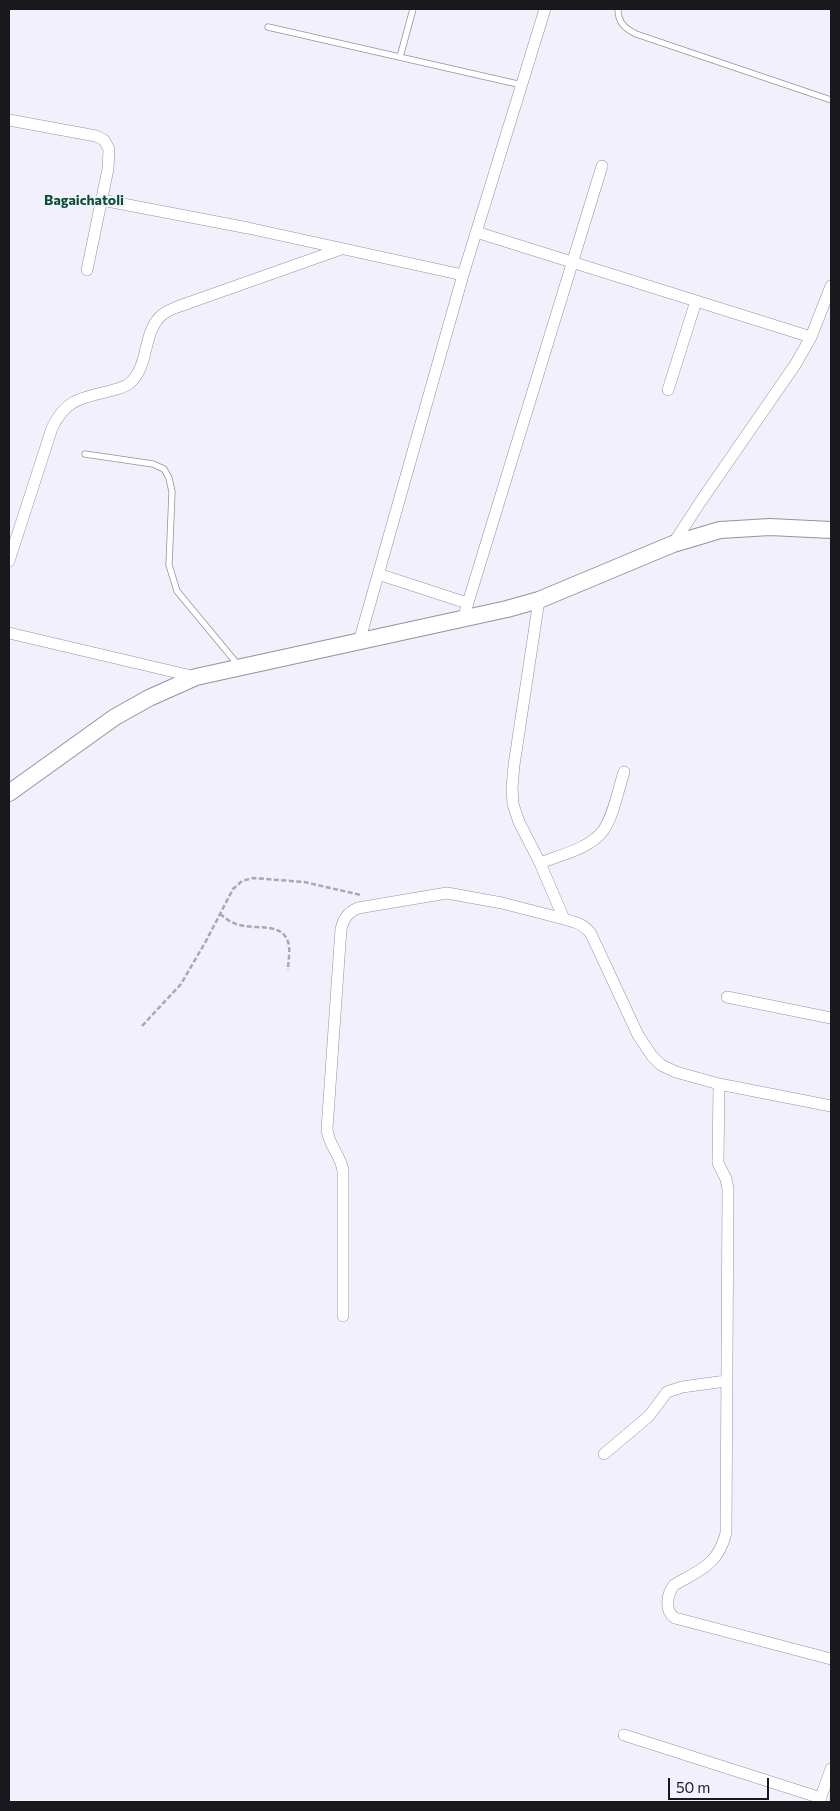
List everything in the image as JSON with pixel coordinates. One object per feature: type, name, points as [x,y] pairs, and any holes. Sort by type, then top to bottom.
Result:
[{"type":"street","points":[[359,642],[463,275],[545,9]]},
{"type":"street","points":[[9,120],[96,136],[104,140],[109,149],[102,200],[88,270]]},
{"type":"street","points":[[465,611],[602,166]]},
{"type":"street","points":[[102,200],[248,228],[463,275]]},
{"type":"street","points":[[476,232],[811,337]]},
{"type":"street","points":[[9,561],[52,428],[59,414],[71,404],[84,398],[130,384],[142,364],[150,334],[163,314],[177,307],[340,249]]},
{"type":"street","points":[[673,544],[795,365],[811,337],[831,286]]},
{"type":"street","points":[[668,390],[696,301]]},
{"type":"street","points":[[9,793],[114,717],[149,698],[196,677],[359,642],[465,611],[506,609],[539,600],[673,544],[720,530],[770,527],[831,530]]},
{"type":"street","points":[[378,574],[465,611]]},
{"type":"street","points":[[539,600],[512,788],[513,804],[519,822],[540,863],[564,919]]},
{"type":"street","points":[[9,633],[196,677]]},
{"type":"street","points":[[540,863],[584,846],[596,838],[608,821],[624,772]]},
{"type":"street","points":[[343,1316],[343,1171],[340,1157],[328,1136],[327,1129],[341,930],[344,918],[349,912],[358,908],[447,893],[492,901],[581,924],[591,934],[638,1035],[652,1056],[661,1065],[676,1072],[718,1084],[831,1106]]},
{"type":"street","points":[[727,997],[831,1018]]},
{"type":"street","points":[[718,1084],[718,1163],[726,1178],[728,1189],[726,1533],[718,1555],[709,1564],[674,1585],[670,1590],[668,1609],[670,1615],[675,1618],[831,1658]]},
{"type":"street","points":[[604,1454],[649,1416],[667,1392],[682,1386],[726,1381]]},
{"type":"street","points":[[624,1735],[820,1800],[831,1769]]},
{"type":"lane","points":[[400,57],[414,9]]},
{"type":"lane","points":[[618,9],[618,17],[625,28],[636,34],[831,100]]},
{"type":"lane","points":[[268,27],[522,85]]},
{"type":"lane","points":[[85,454],[153,464],[164,469],[169,478],[172,492],[168,549],[169,565],[174,584],[177,591],[240,667]]},
{"type":"path","points":[[142,1026],[180,984],[233,889],[242,881],[254,878],[304,882],[363,895]]},
{"type":"path","points":[[220,914],[237,925],[272,928],[286,936],[289,947],[288,970]]},
{"type":"district","name":"Bagaichatoli","points":[[84,200]]}]
